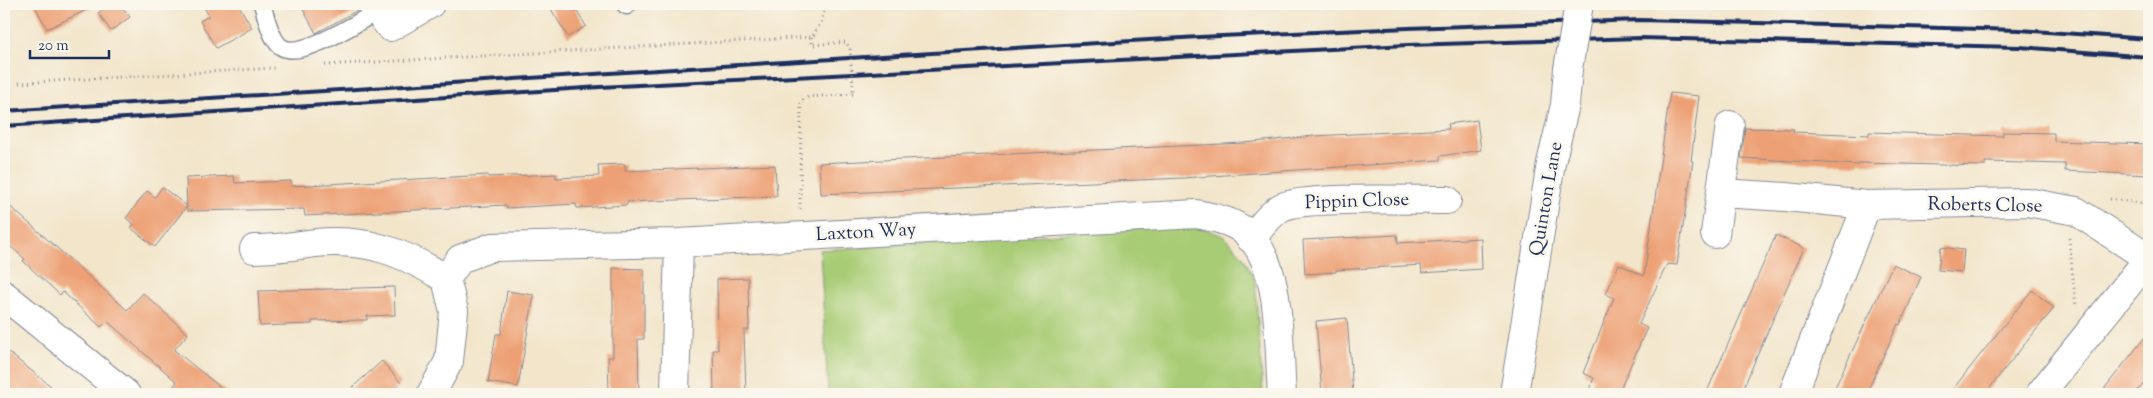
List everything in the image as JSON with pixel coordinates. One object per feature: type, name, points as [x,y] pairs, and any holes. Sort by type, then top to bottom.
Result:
[{"type":"street","points":[[375,7],[390,27],[430,4]]},
{"type":"street","name":"Quinton Lane","points":[[1514,394],[1551,163],[1565,105],[1568,69],[1579,4]]},
{"type":"street","points":[[1714,234],[1730,125]]},
{"type":"street","name":"Roberts Close","points":[[1721,193],[1786,197],[1867,206],[2027,202],[2076,211],[2149,258]]},
{"type":"street","name":"Pippin Close","points":[[1251,239],[1280,208],[1290,204],[1316,201],[1447,201]]},
{"type":"street","points":[[1793,394],[1867,206]]},
{"type":"street","name":"Laxton Way","points":[[446,279],[460,259],[492,247],[679,243],[1196,214],[1224,220],[1243,230],[1263,256],[1274,296],[1282,394]]},
{"type":"street","points":[[254,250],[317,243],[364,243],[395,251],[415,259],[446,279],[454,311],[450,361],[431,394]]},
{"type":"street","points":[[675,394],[679,243]]},
{"type":"street","points":[[2040,394],[2149,258]]},
{"type":"street","points":[[4,295],[126,394]]},
{"type":"lane","points":[[262,4],[272,34],[279,45],[286,49],[313,46],[375,7]]},
{"type":"path","points":[[800,237],[801,100],[808,97],[853,94],[850,49],[846,42],[812,46],[812,37],[821,22],[826,4]]},
{"type":"path","points":[[316,65],[812,37]]},
{"type":"path","points":[[19,82],[277,68]]},
{"type":"green space","points":[[1193,225],[1224,236],[1243,256],[1255,280],[1263,394],[828,394],[820,250]]},
{"type":"building","points":[[34,4],[99,4],[47,29]]},
{"type":"building","points":[[111,4],[120,4],[130,17],[111,31],[98,13]]},
{"type":"building","points":[[202,4],[238,4],[252,28],[216,48],[200,21],[209,16]]},
{"type":"building","points":[[300,4],[357,4],[358,10],[316,33]]},
{"type":"building","points":[[548,4],[572,4],[586,26],[568,37]]},
{"type":"building","points":[[1670,93],[1699,96],[1691,161],[1693,161],[1677,265],[1667,264],[1639,324],[1647,328],[1618,394],[1587,394],[1594,378],[1583,373],[1614,298],[1606,294],[1619,264],[1644,276]]},
{"type":"building","points":[[1477,120],[1481,150],[1440,156],[1440,160],[1183,178],[821,194],[819,163],[1244,143],[1314,136],[1449,129],[1448,124]]},
{"type":"building","points":[[1745,128],[1794,129],[1793,132],[1869,135],[1869,132],[2003,136],[2003,132],[2054,133],[2054,141],[2149,144],[2149,175],[2065,171],[2065,164],[1985,162],[1985,166],[1859,163],[1859,165],[1741,158]]},
{"type":"building","points":[[625,164],[625,171],[775,165],[777,196],[627,202],[627,205],[577,208],[576,204],[506,208],[506,205],[305,216],[304,209],[187,211],[186,178],[234,176],[235,183],[291,181],[291,186],[488,175],[488,177],[556,174],[556,178],[599,176],[598,165]]},
{"type":"building","points":[[162,187],[187,206],[155,247],[131,228],[134,224],[126,218],[147,191],[155,197]]},
{"type":"building","points":[[4,201],[127,310],[143,293],[188,334],[174,350],[229,394],[167,394],[177,382],[107,321],[101,327],[63,292],[60,295],[23,261],[25,259],[4,241]]},
{"type":"building","points":[[1397,235],[1398,243],[1481,238],[1482,269],[1422,273],[1421,265],[1336,270],[1336,272],[1305,274],[1303,240]]},
{"type":"building","points":[[1776,235],[1804,248],[1741,394],[1706,394]]},
{"type":"building","points":[[1941,247],[1964,250],[1962,272],[1938,270]]},
{"type":"building","points":[[1893,264],[1921,277],[1900,325],[1898,324],[1866,394],[1832,394]]},
{"type":"building","points":[[613,268],[644,269],[644,339],[638,339],[639,394],[609,394],[608,357],[613,357]]},
{"type":"building","points":[[748,278],[749,330],[744,330],[746,394],[714,394],[713,350],[718,350],[717,279]]},
{"type":"building","points":[[394,287],[395,315],[367,316],[367,320],[312,321],[312,324],[260,326],[258,291]]},
{"type":"building","points":[[2032,290],[2054,308],[1985,394],[1949,394]]},
{"type":"building","points":[[507,291],[534,295],[518,387],[488,382],[496,334],[501,334]]},
{"type":"building","points":[[1347,318],[1353,394],[1322,394],[1316,321]]},
{"type":"building","points":[[2149,332],[2149,377],[2135,394],[2100,394]]},
{"type":"building","points":[[4,349],[61,394],[4,394]]},
{"type":"building","points":[[382,361],[401,383],[389,394],[345,394]]},
{"type":"railway","points":[[4,111],[1199,37],[1640,20],[2020,30],[2149,39]]},
{"type":"railway","points":[[4,126],[600,87],[1408,45],[1640,38],[2019,47],[2149,57]]}]
